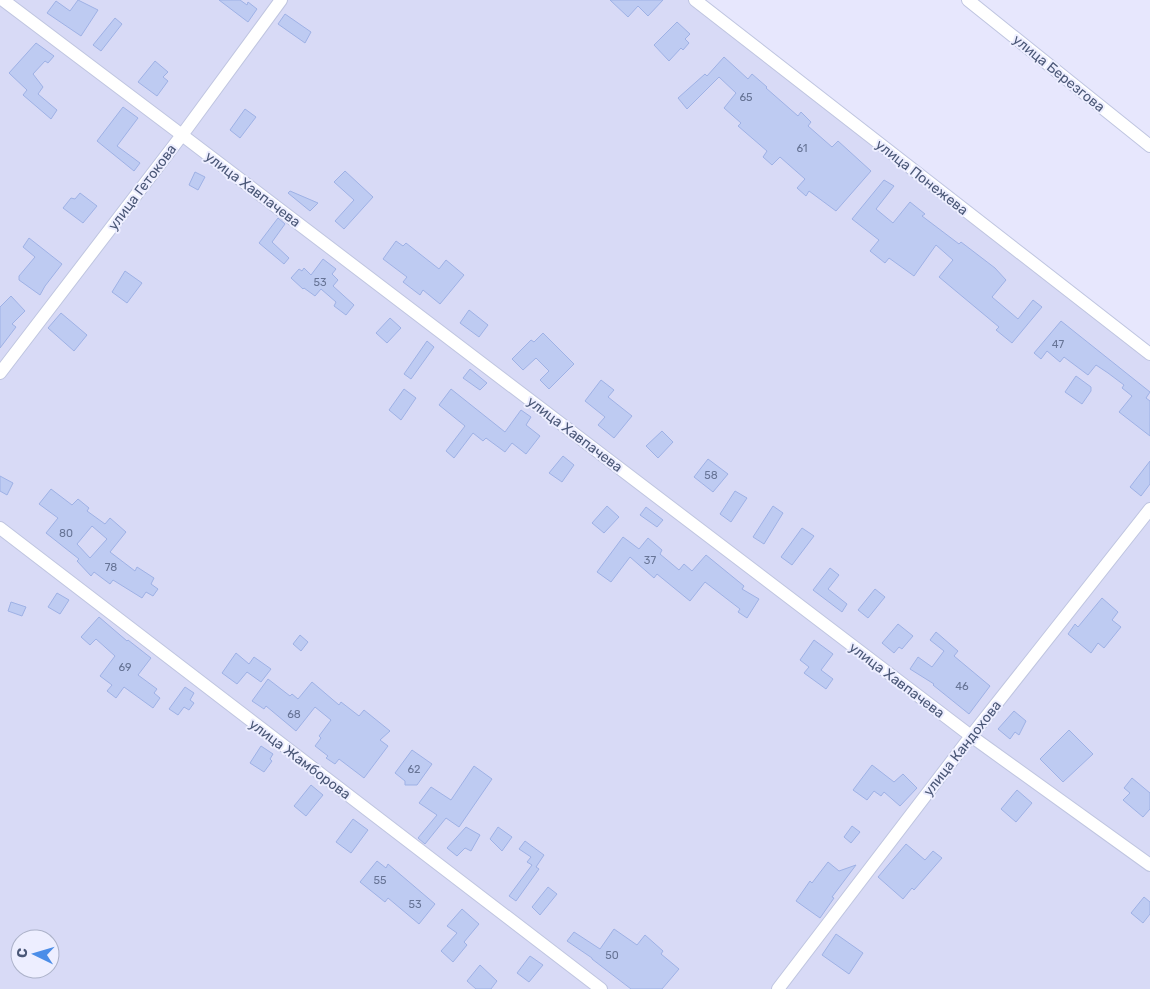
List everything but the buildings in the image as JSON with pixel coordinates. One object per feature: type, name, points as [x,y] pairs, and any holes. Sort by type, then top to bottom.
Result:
[{"type":"street","name":"улица Хавпачева","points":[[3,0],[971,736],[1150,865]]},
{"type":"street","name":"улица Гетокова","points":[[0,372],[182,135],[281,0]]},
{"type":"street","name":"улица Понежева","points":[[695,0],[1150,354]]},
{"type":"street","name":"улица Березгова","points":[[968,0],[1150,146]]},
{"type":"street","name":"улица Кандохова","points":[[778,989],[971,736],[1150,509]]},
{"type":"street","name":"улица Жамборова","points":[[0,528],[600,989]]},
{"type":"shaded area","points":[[0,0],[695,0],[1150,354],[1150,989],[0,989]]}]
